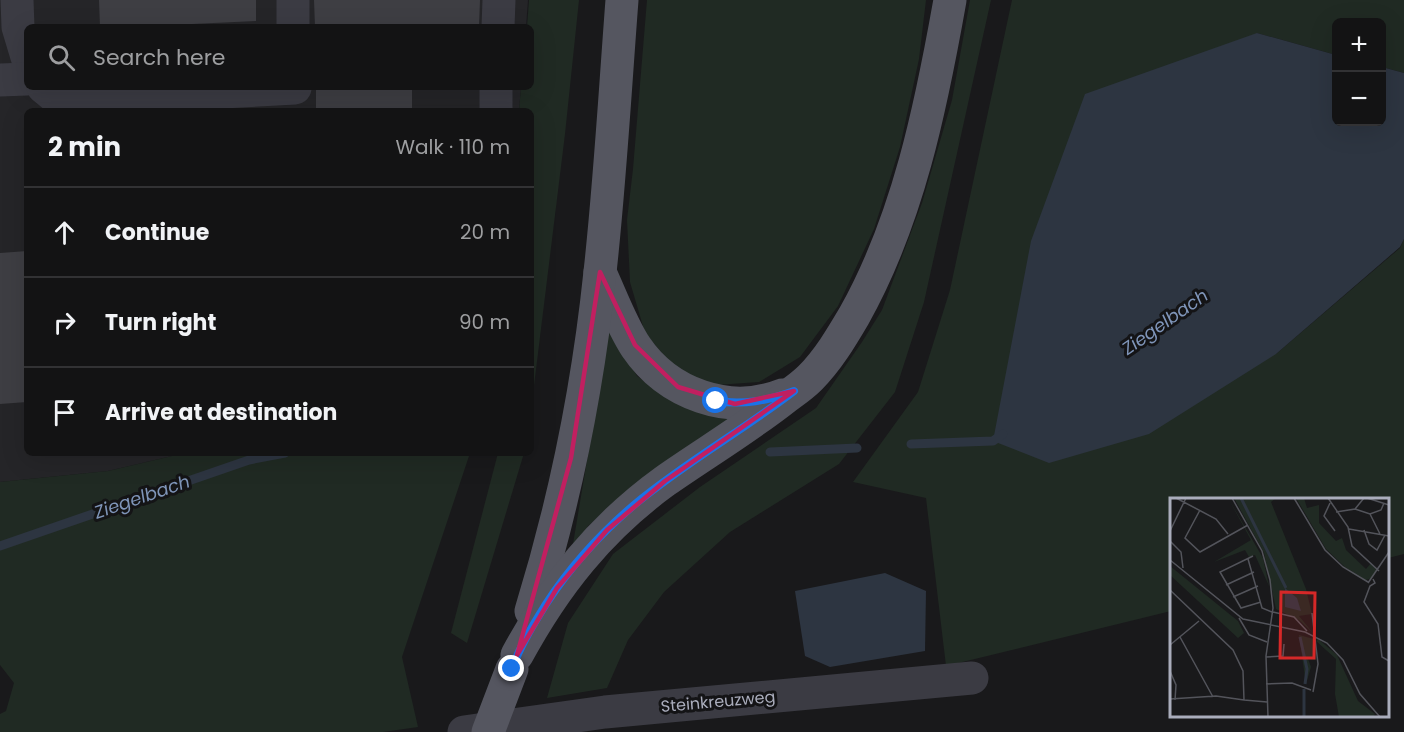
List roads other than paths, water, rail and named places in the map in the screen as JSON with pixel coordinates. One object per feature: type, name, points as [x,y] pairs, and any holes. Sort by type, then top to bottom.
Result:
[{"type":"main road","points":[[488,732],[514,662],[555,525],[571,458],[588,365],[600,272],[622,0]]},
{"type":"main road","points":[[514,662],[535,621],[557,588],[581,557],[607,530],[665,481],[763,415],[809,379],[840,341],[868,291],[904,198],[924,126],[950,0]]},
{"type":"main road","points":[[600,272],[635,345],[661,376],[678,387],[696,396],[735,404],[756,403],[794,391]]},
{"type":"street","points":[[292,0],[293,24]]},
{"type":"street","points":[[498,24],[499,0]]},
{"type":"street","points":[[0,81],[24,80]]},
{"type":"street","points":[[47,90],[60,101],[245,90]]},
{"type":"street","points":[[295,90],[296,108]]},
{"type":"street","points":[[496,90],[496,108]]},
{"type":"street","name":"Steinkreuzweg","points":[[464,732],[605,712],[972,678]]},
{"type":"water","points":[[1257,33],[1332,54],[1332,126],[1386,126],[1386,68],[1404,73],[1404,239],[1400,247],[1276,354],[1149,434],[1049,463],[993,441],[1031,241],[1085,94]]},
{"type":"water","points":[[885,573],[926,591],[925,651],[830,667],[805,656],[795,591]]},
{"type":"waterway","name":"Ziegelbach","points":[[911,444],[993,441],[1003,434]]},
{"type":"waterway","name":"Ziegelbach","points":[[770,452],[857,448]]},
{"type":"waterway","name":"Ziegelbach","points":[[0,546],[249,460],[270,456]]}]
